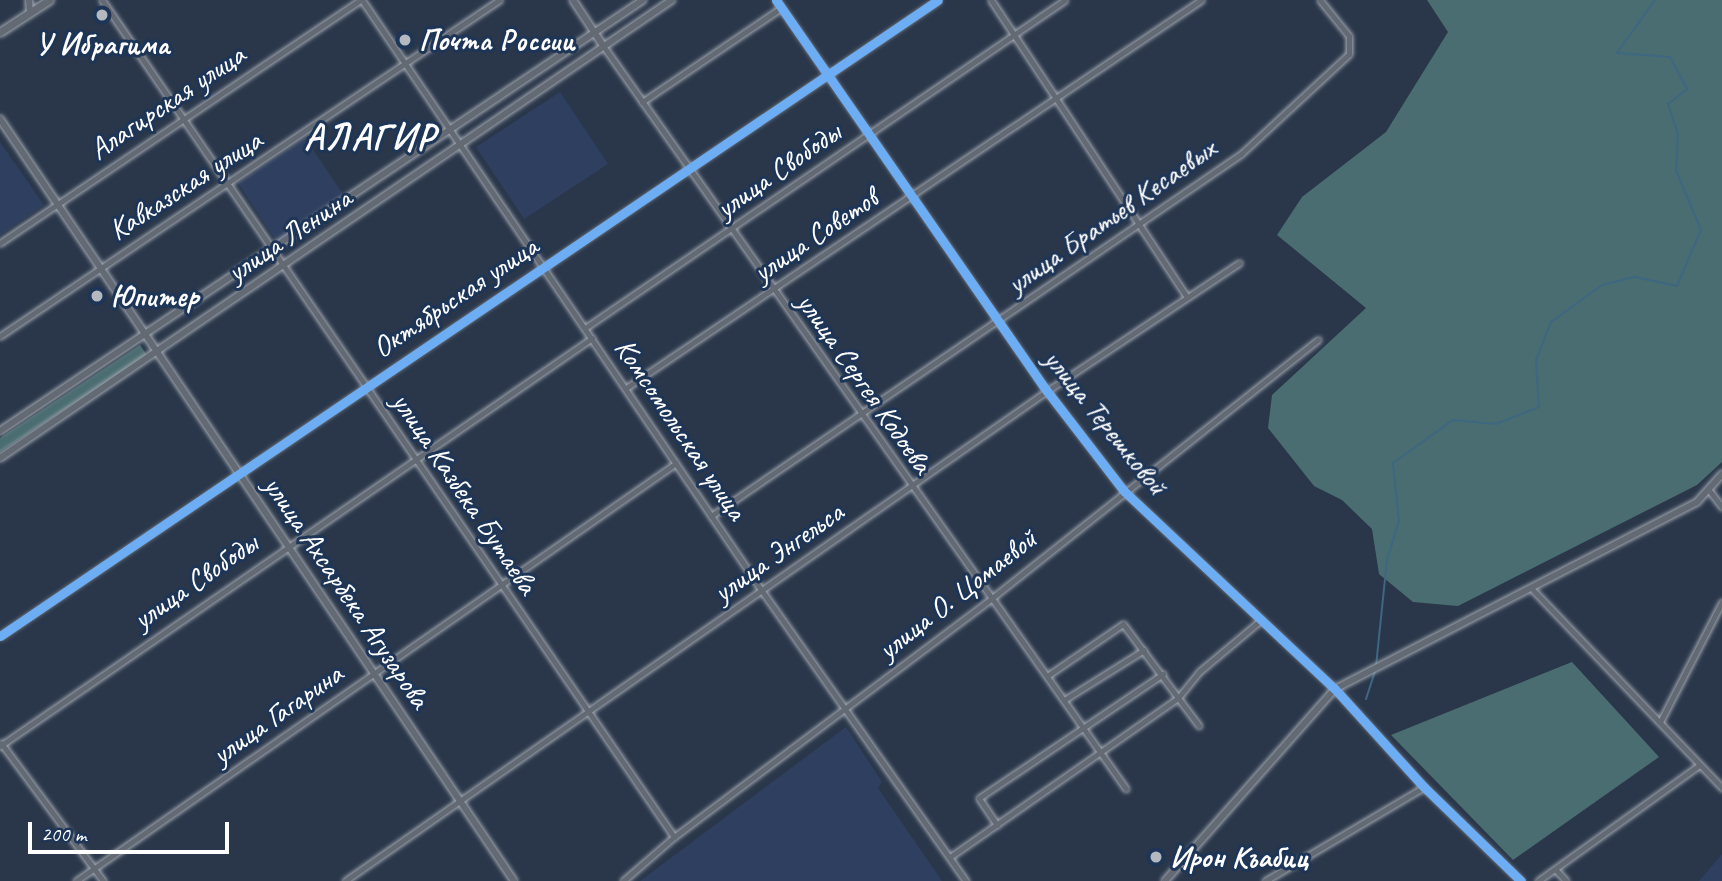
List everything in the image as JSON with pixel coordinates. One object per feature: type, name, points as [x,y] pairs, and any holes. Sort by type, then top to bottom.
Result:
[{"type":"main road","points":[[0,32],[49,0]]},
{"type":"street","points":[[29,0],[30,12]]},
{"type":"street","name":"улица Казбека Бутаева","points":[[102,0],[674,837]]},
{"type":"street","name":"Алагирская улица","points":[[0,243],[361,0]]},
{"type":"street","name":"Комсомольская улица","points":[[361,0],[762,591],[966,881]]},
{"type":"street","name":"Кавказская улица","points":[[0,335],[230,184],[499,0]]},
{"type":"street","name":"улица Сергея Кодоева","points":[[573,0],[910,488],[992,598],[1126,789]]},
{"type":"street","name":"улица Ленина","points":[[0,431],[643,0]]},
{"type":"street","name":"улица Ленина","points":[[0,458],[672,0]]},
{"type":"street","name":"улица Терешковой","points":[[776,0],[997,321],[1124,491],[1335,689],[1424,787],[1521,881]]},
{"type":"street","name":"Октябрьская улица","points":[[0,636],[938,0]]},
{"type":"street","points":[[991,0],[1187,297]]},
{"type":"street","name":"улица Свободы","points":[[585,328],[1065,0]]},
{"type":"street","name":"улица Советов","points":[[626,388],[1201,0]]},
{"type":"street","name":"улица Братьев Кесаевых","points":[[711,516],[1241,154],[1349,54],[1349,36],[1320,0]]},
{"type":"street","points":[[642,102],[781,8]]},
{"type":"street","name":"улица Ахсарбека Агузарова","points":[[0,120],[240,472],[458,802],[514,881]]},
{"type":"street","name":"улица Энгельса","points":[[345,881],[1047,391],[1239,263]]},
{"type":"street","name":"улица Свободы","points":[[1,744],[413,458],[592,338]]},
{"type":"street","name":"улица О. Цомаевой","points":[[622,881],[674,837],[992,598],[1318,340]]},
{"type":"street","name":"улица Гагарина","points":[[76,881],[676,463]]},
{"type":"street","points":[[1165,881],[1335,689],[1533,590],[1697,502],[1722,474]]},
{"type":"street","points":[[1708,489],[1722,508]]},
{"type":"street","points":[[1533,590],[1660,722],[1698,766],[1722,788]]},
{"type":"street","points":[[1660,722],[1722,602]]},
{"type":"street","points":[[950,857],[1178,698],[1200,671],[1261,620]]},
{"type":"street","points":[[1047,676],[1124,624],[1199,726]]},
{"type":"street","points":[[1064,700],[1144,650]]},
{"type":"street","points":[[997,825],[979,798],[1163,674]]},
{"type":"street","points":[[1,744],[103,881]]},
{"type":"street","points":[[1538,881],[1698,766]]},
{"type":"street","points":[[1265,881],[1424,787]]},
{"type":"street","points":[[1555,869],[1566,881]]},
{"type":"shaded area","points":[[560,92],[608,164],[524,219],[476,147]]},
{"type":"shaded area","points":[[305,138],[345,197],[277,242],[238,183]]},
{"type":"shaded area","points":[[0,142],[44,205],[0,235]]},
{"type":"shaded area","points":[[846,727],[882,782],[878,788],[942,881],[640,881]]},
{"type":"shaded area","points":[[1722,854],[1722,881],[1699,881]]},
{"type":"green space","points":[[1427,0],[1722,0],[1722,462],[1697,485],[1458,606],[1413,602],[1379,574],[1372,529],[1342,500],[1314,486],[1268,428],[1272,395],[1366,308],[1277,235],[1302,197],[1386,132],[1448,32]]},
{"type":"green space","points":[[140,345],[147,355],[0,452],[0,438]]},
{"type":"green space","points":[[1572,662],[1659,757],[1513,860],[1391,735]]},
{"type":"waterway","points":[[1376,666],[1387,560],[1399,521],[1393,463],[1453,420],[1496,424],[1539,407],[1536,360],[1551,322],[1602,285],[1635,277],[1677,286],[1701,230],[1676,170],[1678,134],[1668,104],[1687,89],[1670,57],[1617,53],[1655,0]]},
{"type":"waterway","points":[[1366,699],[1375,671]]},
{"type":"cycle path","points":[[776,0],[1047,391],[1124,491],[1335,689],[1424,787],[1521,881]]},
{"type":"cycle path","points":[[0,636],[938,0]]},
{"type":"place","name":"У Ибрагима","points":[[102,15]]},
{"type":"place","name":"Почта России","points":[[405,40]]},
{"type":"place","name":"Юпитер","points":[[97,296]]},
{"type":"place","name":"Ирон Къабиц","points":[[1156,857]]},
{"type":"district","name":"АЛАГИР","points":[[370,137]]}]
